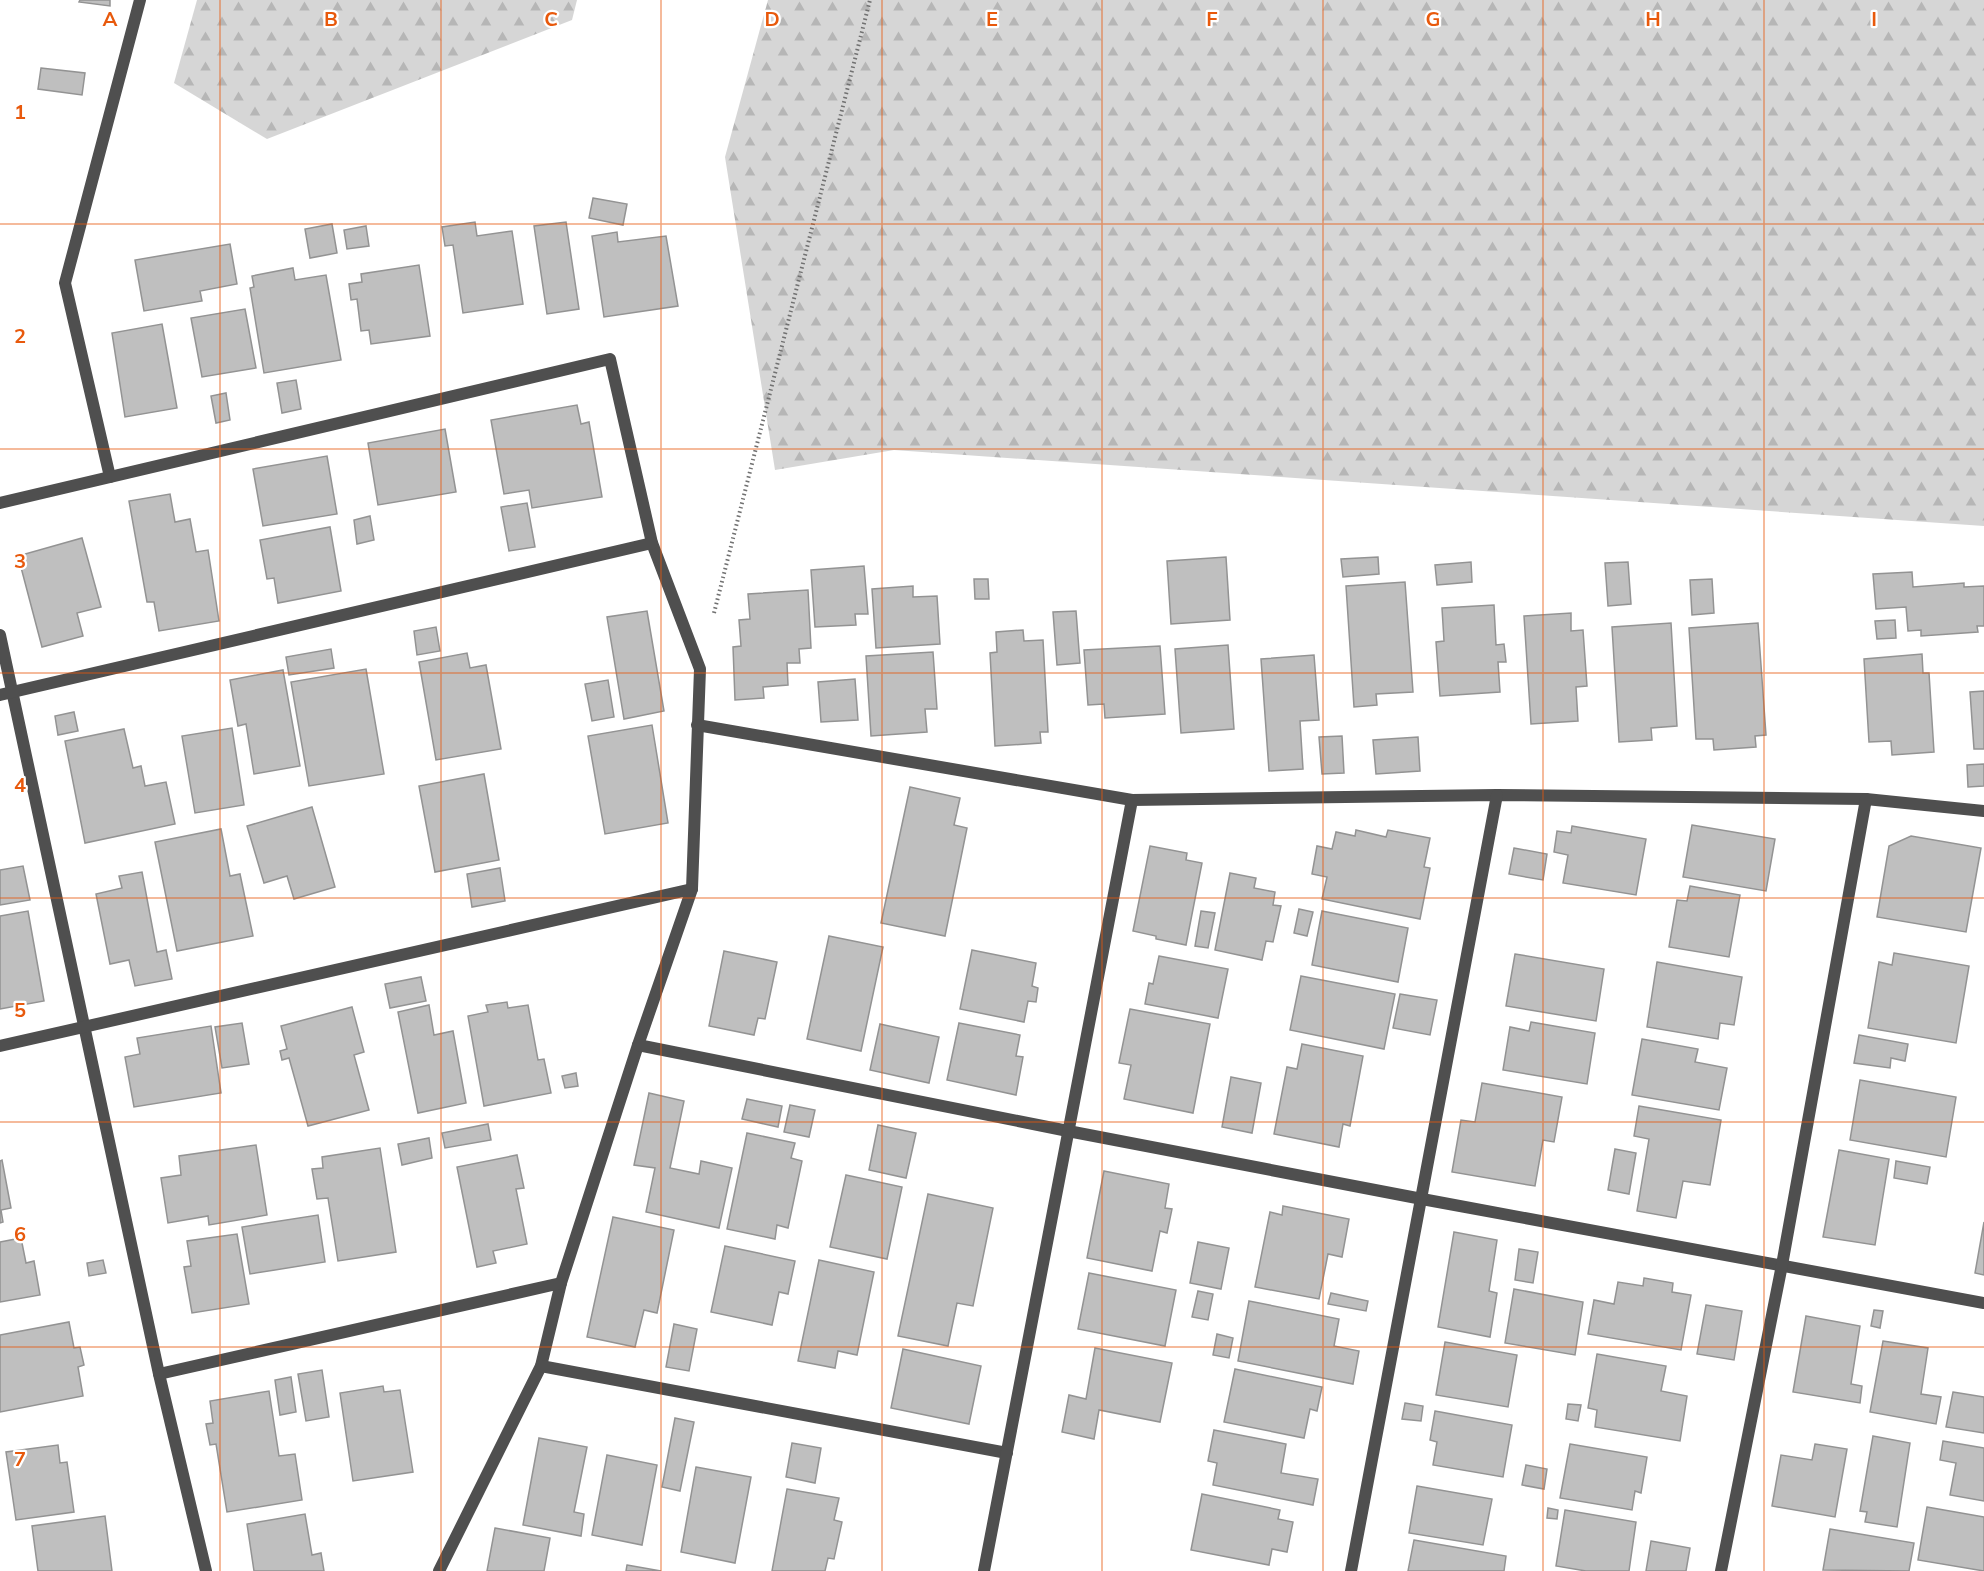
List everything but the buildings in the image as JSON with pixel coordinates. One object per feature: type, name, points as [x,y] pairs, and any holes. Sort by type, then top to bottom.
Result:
[{"type":"street","points":[[110,477],[65,283],[140,0]]},
{"type":"street","points":[[0,503],[610,359],[652,543],[700,669],[692,889],[638,1045],[561,1283],[541,1366],[439,1571]]},
{"type":"street","points":[[6,694],[652,543]]},
{"type":"street","points":[[0,635],[6,694],[85,1026],[159,1374],[206,1571]]},
{"type":"street","points":[[697,725],[1132,800],[1497,795],[1866,799],[1984,811]]},
{"type":"street","points":[[1351,1571],[1497,795]]},
{"type":"street","points":[[1721,1571],[1782,1265],[1866,799]]},
{"type":"street","points":[[984,1571],[1132,800]]},
{"type":"street","points":[[0,1046],[692,889]]},
{"type":"street","points":[[638,1045],[1422,1199],[1984,1303]]},
{"type":"street","points":[[159,1374],[561,1283]]},
{"type":"street","points":[[541,1366],[1007,1453]]},
{"type":"path","points":[[700,669],[870,0]]},
{"type":"green space","points":[[197,0],[577,0],[572,20],[267,139],[174,83]]},
{"type":"green space","points":[[768,0],[1984,0],[1984,526],[894,450],[775,470],[725,157]]}]
